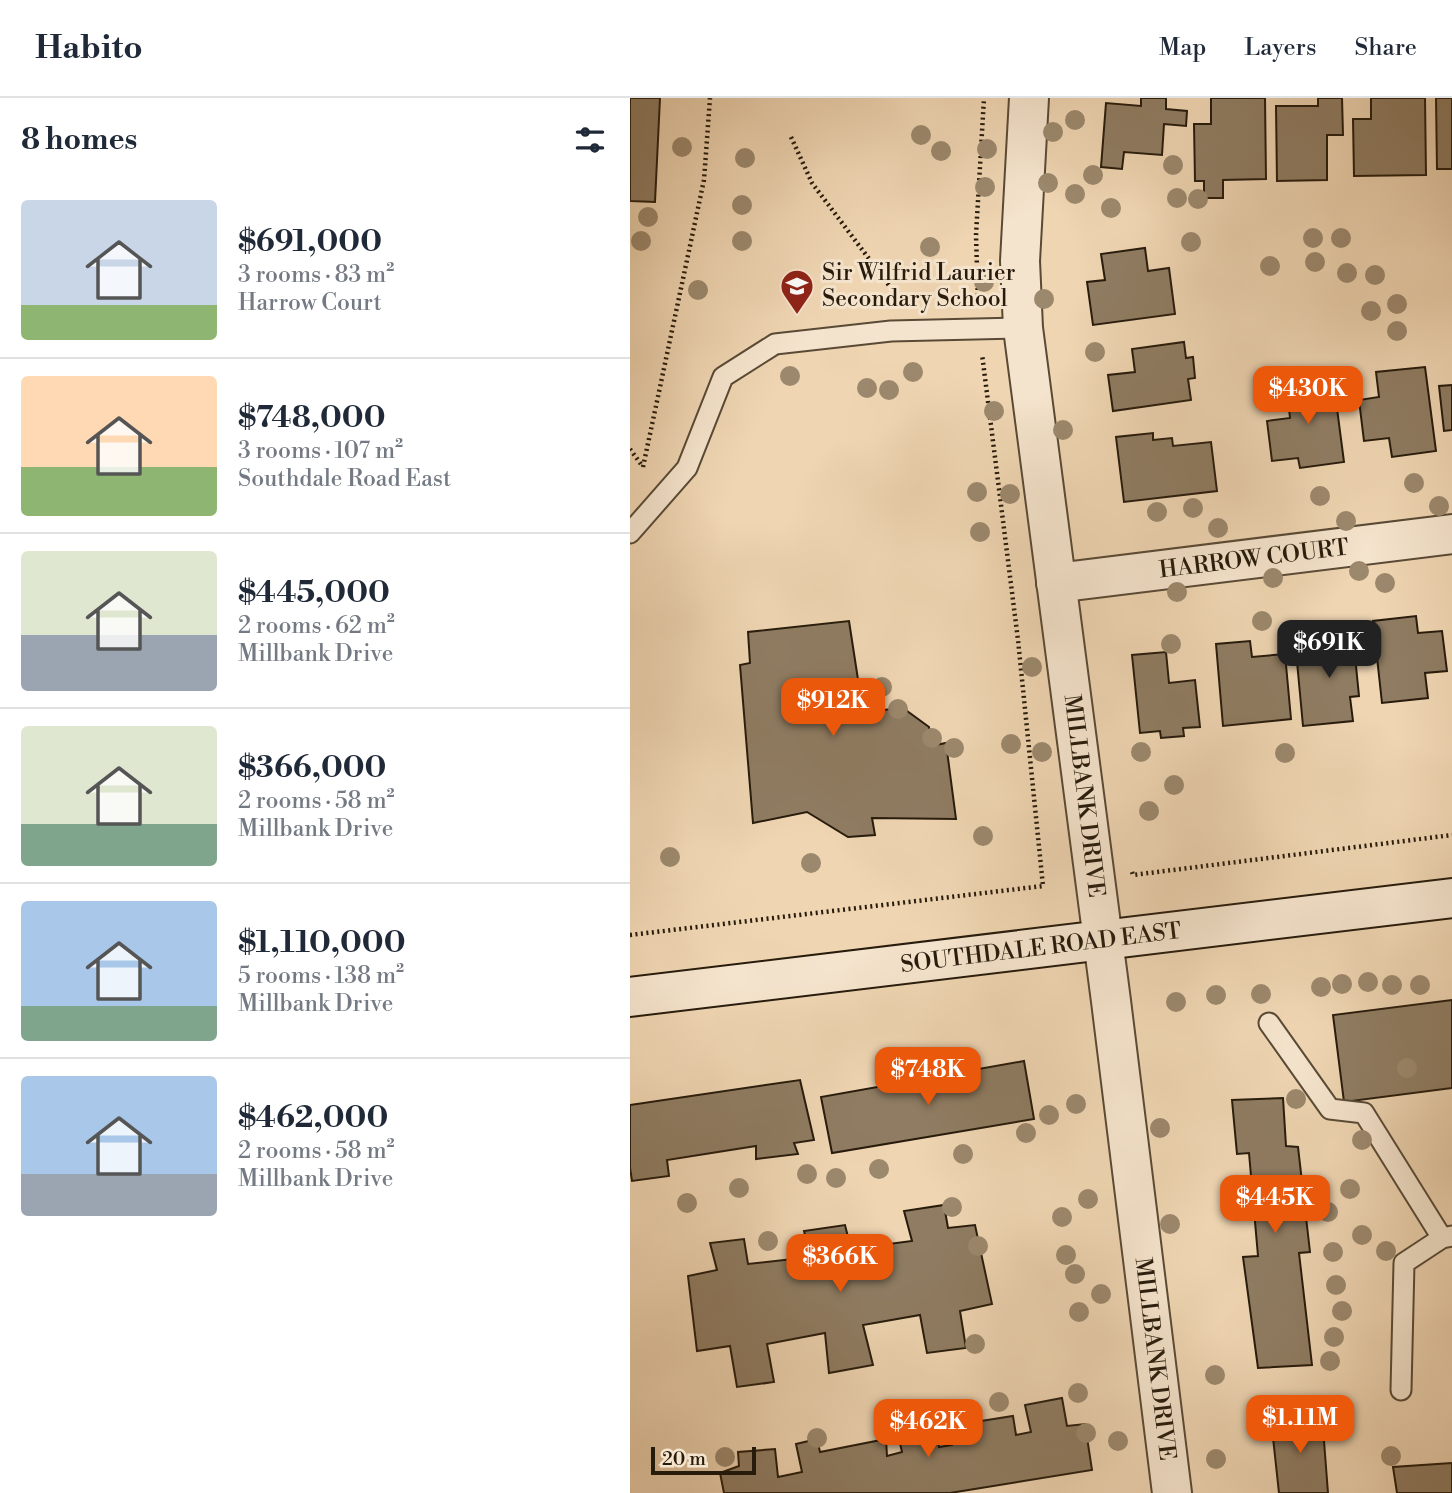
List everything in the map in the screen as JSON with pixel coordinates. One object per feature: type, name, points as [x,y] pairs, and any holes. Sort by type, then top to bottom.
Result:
[{"type":"street","name":"MILLBANK DRIVE","points":[[1029,98],[1020,261],[1023,328],[1172,1493]]},
{"type":"street","name":"HARROW COURT","points":[[1056,583],[1452,534]]},
{"type":"street","name":"SOUTHDALE ROAD EAST","points":[[630,998],[1452,898]]},
{"type":"lane","points":[[630,533],[687,468],[723,377],[775,344],[891,331],[1023,328]]},
{"type":"lane","points":[[1269,1023],[1329,1109],[1364,1113],[1447,1237],[1404,1263],[1401,1390]]},
{"type":"path","points":[[630,449],[643,467],[704,180],[710,98]]},
{"type":"path","points":[[978,302],[976,235],[984,98]]},
{"type":"path","points":[[791,137],[812,183],[891,288]]},
{"type":"path","points":[[630,935],[1043,886],[1018,640],[982,354]]},
{"type":"path","points":[[1131,861],[1133,875],[1452,835]]},
{"type":"building","points":[[630,98],[660,98],[655,202],[630,201]]},
{"type":"building","points":[[1141,98],[1166,98],[1166,109],[1187,111],[1186,126],[1164,124],[1162,155],[1124,152],[1122,169],[1101,167],[1106,103],[1141,106]]},
{"type":"building","points":[[1211,98],[1265,98],[1266,179],[1223,180],[1223,198],[1204,198],[1204,181],[1195,181],[1194,124],[1211,124]]},
{"type":"building","points":[[1318,98],[1342,98],[1343,135],[1327,135],[1327,180],[1277,181],[1276,106],[1318,106]]},
{"type":"building","points":[[1371,98],[1425,98],[1426,175],[1354,176],[1353,119],[1371,119]]},
{"type":"building","points":[[1436,98],[1452,98],[1452,169],[1437,169]]},
{"type":"building","points":[[1145,248],[1148,271],[1169,268],[1175,314],[1093,325],[1087,282],[1105,280],[1101,254]]},
{"type":"building","points":[[1184,342],[1186,358],[1193,357],[1195,378],[1188,379],[1191,400],[1113,411],[1108,375],[1135,372],[1132,349]]},
{"type":"building","points":[[1425,367],[1436,451],[1392,457],[1389,438],[1364,441],[1359,400],[1379,397],[1376,372]]},
{"type":"building","points":[[1333,378],[1344,462],[1300,468],[1298,458],[1272,461],[1267,421],[1290,418],[1286,383]]},
{"type":"building","points":[[1452,385],[1452,430],[1444,431],[1439,386]]},
{"type":"building","points":[[1153,433],[1153,440],[1172,438],[1173,446],[1211,442],[1217,491],[1124,502],[1116,437]]},
{"type":"building","points":[[1416,616],[1418,633],[1442,631],[1447,671],[1425,673],[1428,698],[1382,703],[1373,621]]},
{"type":"building","points":[[849,621],[859,686],[879,683],[883,710],[903,708],[929,727],[930,746],[946,743],[956,819],[872,818],[875,835],[848,837],[807,812],[753,823],[740,665],[750,663],[748,632]]},
{"type":"building","points":[[1352,626],[1359,696],[1350,697],[1353,721],[1303,726],[1296,651],[1333,647],[1331,628]]},
{"type":"building","points":[[1250,641],[1252,657],[1285,654],[1291,719],[1223,726],[1216,644]]},
{"type":"building","points":[[1166,652],[1169,683],[1195,680],[1200,727],[1183,728],[1184,736],[1161,738],[1160,731],[1140,733],[1132,655]]},
{"type":"building","points":[[1452,1000],[1452,1088],[1344,1102],[1333,1015]]},
{"type":"building","points":[[1024,1061],[1034,1119],[832,1153],[821,1097]]},
{"type":"building","points":[[800,1080],[814,1140],[794,1143],[798,1154],[756,1159],[756,1146],[667,1160],[669,1176],[632,1181],[630,1105]]},
{"type":"building","points":[[1283,1098],[1286,1146],[1298,1147],[1310,1252],[1299,1253],[1312,1365],[1258,1368],[1243,1257],[1258,1256],[1249,1153],[1237,1154],[1232,1100]]},
{"type":"building","points":[[944,1205],[948,1228],[975,1225],[992,1304],[960,1311],[966,1348],[927,1353],[920,1315],[863,1325],[873,1365],[829,1373],[825,1333],[767,1344],[774,1382],[737,1387],[730,1346],[697,1351],[688,1276],[717,1270],[710,1243],[744,1239],[748,1264],[811,1257],[804,1231],[845,1225],[851,1249],[912,1241],[904,1211]]},
{"type":"building","points":[[1062,1398],[1067,1426],[1085,1424],[1092,1470],[950,1493],[724,1493],[720,1473],[739,1466],[738,1452],[775,1449],[778,1477],[802,1472],[796,1444],[817,1439],[820,1452],[886,1439],[887,1456],[902,1452],[896,1426],[933,1422],[939,1447],[952,1445],[949,1426],[1013,1416],[1016,1435],[1031,1432],[1025,1405]]},
{"type":"building","points":[[1322,1415],[1328,1493],[1279,1493],[1271,1419]]},
{"type":"building","points":[[1452,1463],[1452,1493],[1397,1493],[1393,1467]]},
{"type":"place","name":"Sir Wilfrid Laurier Secondary School","points":[[797,316]]}]
